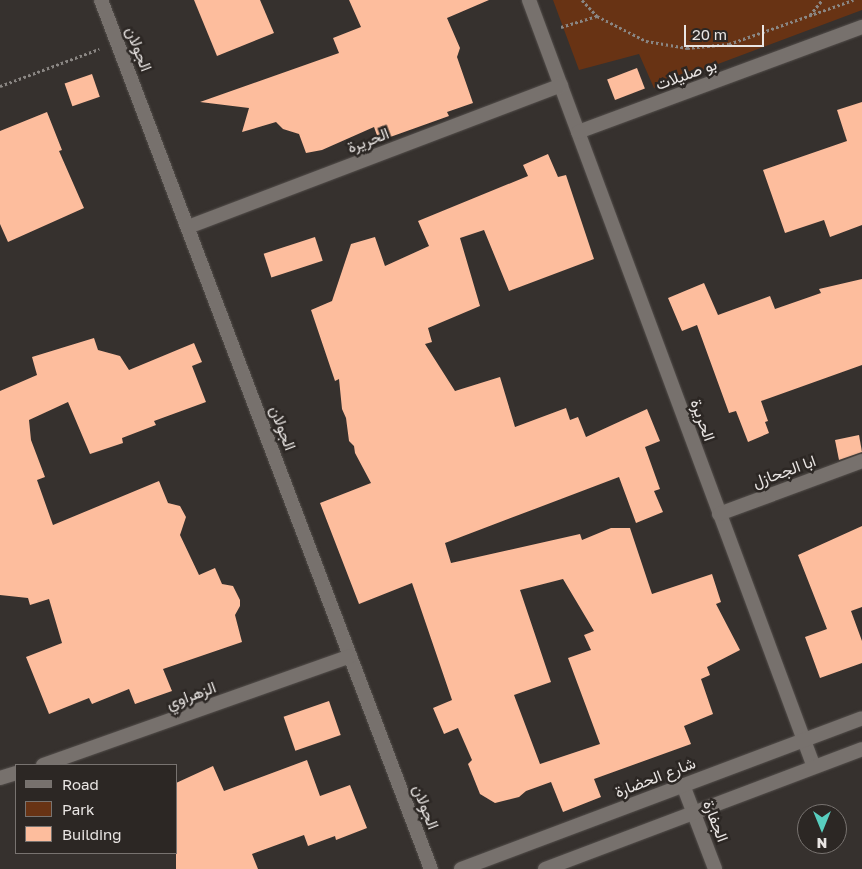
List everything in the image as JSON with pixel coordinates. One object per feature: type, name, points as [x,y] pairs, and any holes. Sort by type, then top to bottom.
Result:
[{"type":"street","name":"الجولان","points":[[102,0],[431,869]]},
{"type":"street","name":"الحريرة","points":[[529,0],[802,740],[814,767]]},
{"type":"street","name":"بو صليلات","points":[[578,132],[862,27]]},
{"type":"street","name":"الحريرة","points":[[188,227],[561,85]]},
{"type":"street","name":"ابا الجحازل","points":[[719,514],[862,462]]},
{"type":"street","name":"الزهراوي","points":[[46,764],[350,656]]},
{"type":"street","name":"شارع الحضارة","points":[[461,869],[862,718]]},
{"type":"street","points":[[545,869],[862,749]]},
{"type":"street","points":[[0,778],[15,773]]},
{"type":"street","name":"الجفارة","points":[[683,785],[715,869]]},
{"type":"path","points":[[582,0],[597,16],[646,41],[687,48],[729,44],[853,0]]},
{"type":"path","points":[[810,15],[822,0]]},
{"type":"path","points":[[541,33],[597,16]]},
{"type":"path","points":[[0,86],[118,42]]},
{"type":"green space","points":[[553,0],[862,0],[862,10],[654,88],[639,54],[579,70]]},
{"type":"building","points":[[194,0],[260,0],[274,33],[217,56]]},
{"type":"building","points":[[349,0],[489,0],[447,18],[460,48],[457,57],[473,103],[447,112],[449,116],[379,141],[374,127],[322,150],[306,153],[299,134],[283,129],[276,122],[242,132],[249,108],[200,102],[339,53],[333,38],[361,27]]},
{"type":"building","points":[[637,68],[645,89],[615,100],[607,79]]},
{"type":"building","points":[[92,74],[100,97],[72,106],[65,83]]},
{"type":"building","points":[[862,102],[862,225],[830,237],[824,220],[785,233],[763,170],[847,141],[837,110]]},
{"type":"building","points":[[47,112],[62,150],[59,151],[84,208],[8,242],[0,224],[0,131]]},
{"type":"building","points":[[548,154],[558,177],[566,175],[594,259],[509,291],[484,230],[460,238],[480,306],[428,328],[432,342],[425,344],[455,391],[500,377],[515,427],[566,408],[570,420],[578,417],[586,437],[647,409],[660,441],[645,447],[660,489],[654,491],[663,512],[636,523],[619,477],[445,543],[451,563],[580,534],[582,540],[611,528],[630,528],[652,594],[712,574],[721,602],[716,604],[740,650],[707,667],[710,675],[701,679],[713,714],[684,726],[691,744],[594,779],[601,797],[563,812],[551,782],[526,791],[519,797],[495,803],[480,794],[468,764],[472,760],[458,728],[444,734],[433,708],[452,700],[412,583],[359,604],[320,503],[371,483],[355,453],[354,446],[349,441],[346,418],[342,409],[339,379],[335,381],[311,310],[332,301],[351,244],[375,237],[385,266],[429,246],[418,221],[528,176],[523,165]],"holes":[[[563,579],[594,631],[584,635],[591,650],[568,658],[600,744],[540,764],[514,695],[551,682],[520,590]]]},
{"type":"building","points":[[315,237],[323,261],[271,277],[264,254]]},
{"type":"building","points":[[862,279],[862,365],[761,401],[768,421],[765,422],[769,433],[748,442],[736,411],[729,413],[697,325],[682,331],[668,298],[704,283],[718,315],[770,296],[775,309],[821,293],[819,289]]},
{"type":"building","points":[[94,338],[98,350],[120,356],[129,370],[194,343],[202,362],[192,366],[206,402],[154,421],[156,425],[122,438],[123,443],[90,454],[68,402],[29,420],[31,440],[45,477],[37,480],[53,525],[159,481],[168,503],[180,506],[186,517],[180,535],[199,575],[215,568],[222,584],[233,586],[240,600],[240,606],[235,615],[242,642],[163,669],[172,691],[135,704],[129,689],[92,704],[89,698],[49,714],[26,657],[62,643],[49,599],[30,605],[28,598],[0,595],[0,391],[37,375],[32,357]]},
{"type":"building","points":[[859,435],[862,452],[839,460],[835,440]]},
{"type":"building","points":[[862,526],[862,607],[851,611],[862,641],[862,663],[820,678],[805,637],[827,629],[798,555]]},
{"type":"building","points":[[329,701],[341,735],[295,751],[284,717]]},
{"type":"building","points":[[307,760],[320,796],[350,785],[367,828],[336,840],[335,836],[308,846],[304,835],[252,854],[258,869],[176,869],[176,854],[178,854],[178,782],[213,766],[224,791]]}]
